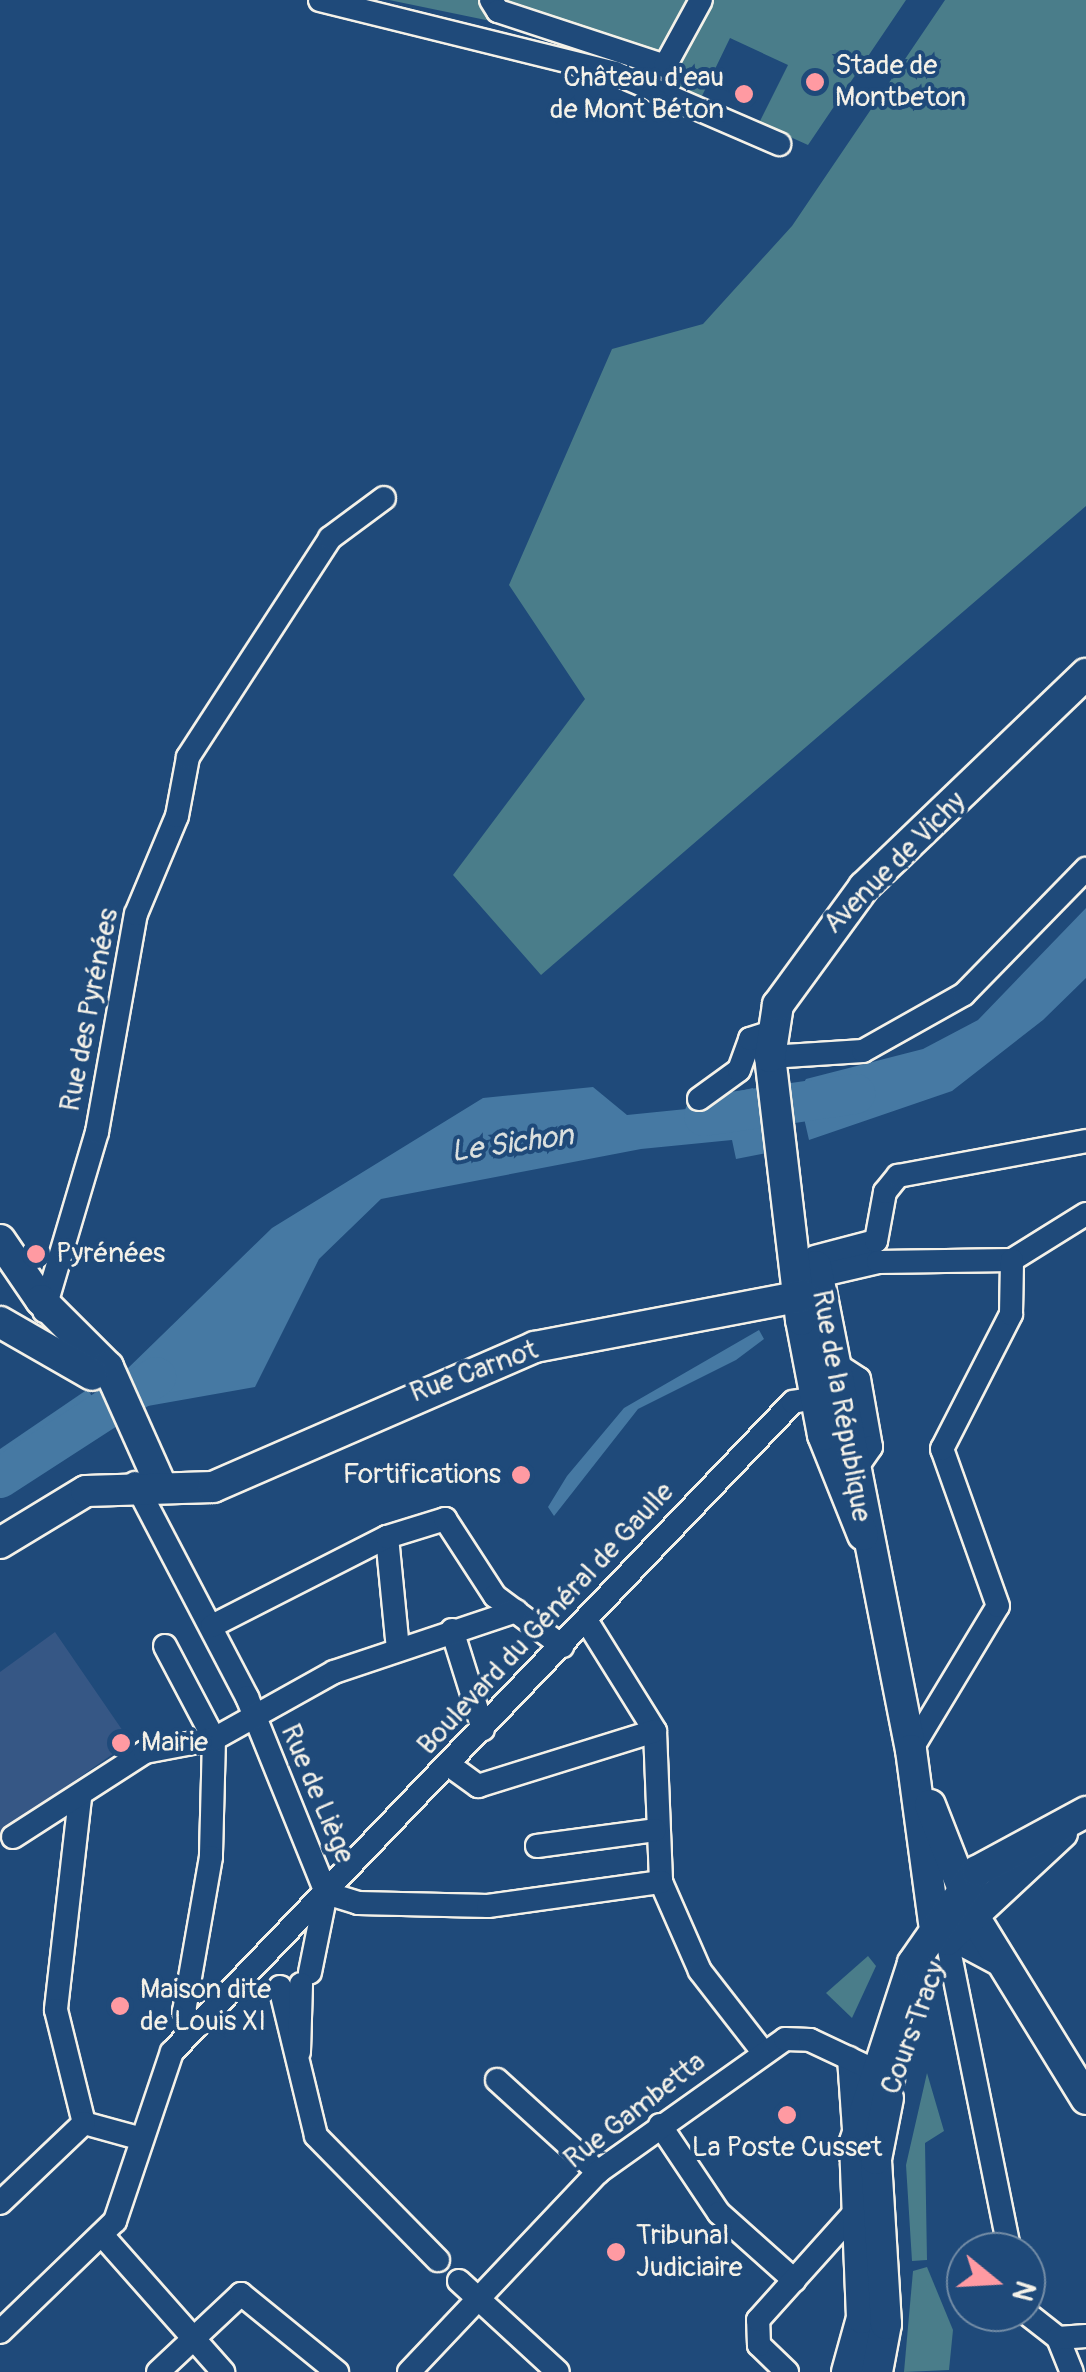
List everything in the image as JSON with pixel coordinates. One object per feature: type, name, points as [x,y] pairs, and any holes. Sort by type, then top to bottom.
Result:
[{"type":"main road","name":"Avenue de Vichy","points":[[771,1044],[813,945],[1086,674]]},
{"type":"main road","points":[[771,1044],[773,1088],[796,1227],[812,1275]]},
{"type":"main road","points":[[784,1148],[812,1275]]},
{"type":"main road","points":[[0,1240],[41,1300],[100,1370],[137,1440],[148,1483]]},
{"type":"main road","name":"Rue de la République","points":[[812,1275],[831,1385],[934,1847],[940,1932]]},
{"type":"main road","name":"Rue Carnot","points":[[0,1542],[86,1491],[148,1483],[213,1487],[534,1347],[812,1275]]},
{"type":"main road","points":[[0,1309],[41,1300]]},
{"type":"main road","points":[[0,1322],[100,1370]]},
{"type":"main road","name":"Rue de la République","points":[[831,1385],[856,1470],[863,1535]]},
{"type":"main road","points":[[940,1932],[1005,1850],[1086,1812]]},
{"type":"main road","points":[[966,1901],[1086,1812]]},
{"type":"main road","points":[[934,1847],[1005,1850]]},
{"type":"main road","name":"Rue de la République","points":[[934,1847],[1002,1966],[1086,2099]]},
{"type":"main road","name":"Cours Tracy","points":[[847,2372],[862,2318],[854,2213],[855,2142],[872,2069],[940,1932]]},
{"type":"main road","name":"Cours Tracy","points":[[872,2069],[886,2324],[877,2372]]},
{"type":"street","points":[[320,0],[614,72],[778,144]]},
{"type":"street","points":[[492,0],[498,11],[556,26],[665,66],[701,0]]},
{"type":"street","points":[[548,56],[556,26]]},
{"type":"street","name":"Rue des Pyrénées","points":[[41,1300],[97,1132],[136,914],[178,816],[188,756],[330,538],[384,498]]},
{"type":"street","points":[[699,1099],[739,1070],[750,1039],[863,1052],[964,994],[1086,868]]},
{"type":"street","points":[[877,1252],[885,1192],[898,1176],[1086,1141]]},
{"type":"street","points":[[812,1275],[877,1252],[1012,1260],[1083,1224]]},
{"type":"street","points":[[910,1750],[998,1606],[942,1449],[1012,1314],[1012,1260]]},
{"type":"street","points":[[41,1300],[54,1347]]},
{"type":"street","name":"Boulevard du Général de Gaulle","points":[[102,2235],[115,2221],[154,2086],[194,2028],[273,1950],[793,1402],[831,1385]]},
{"type":"street","name":"Rue de Liège","points":[[148,1483],[159,1519],[212,1626],[326,1893]]},
{"type":"street","points":[[212,1626],[388,1537],[434,1519],[458,1528],[495,1596],[562,1646]]},
{"type":"street","points":[[388,1537],[398,1649]]},
{"type":"street","points":[[13,1836],[80,1798],[144,1752],[214,1739],[398,1649],[516,1610]]},
{"type":"street","points":[[586,1620],[656,1731],[655,1830],[660,1882],[700,1972],[763,2052]]},
{"type":"street","points":[[452,1630],[484,1729]]},
{"type":"street","points":[[165,1646],[214,1739],[211,1856],[184,2011],[194,2028]]},
{"type":"street","points":[[449,1765],[478,1786],[656,1731]]},
{"type":"street","points":[[80,1798],[56,2010],[84,2123]]},
{"type":"street","points":[[538,1846],[655,1830]]},
{"type":"street","points":[[292,1982],[326,1893],[358,1903],[488,1906],[660,1882]]},
{"type":"street","points":[[940,1932],[1002,1966]]},
{"type":"street","name":"Cours Tracy","points":[[940,1932],[1006,2232]]},
{"type":"street","points":[[292,1982],[273,1950],[302,1946],[292,1982],[299,2070],[326,2153],[438,2260]]},
{"type":"street","name":"Boulevard du Général de Gaulle","points":[[223,2000],[292,1982]]},
{"type":"street","name":"Rue Gambetta","points":[[409,2372],[467,2288],[598,2172],[763,2052],[796,2036],[872,2069]]},
{"type":"street","points":[[497,2080],[598,2172]]},
{"type":"street","points":[[84,2123],[139,2138]]},
{"type":"street","points":[[0,2204],[84,2123]]},
{"type":"street","points":[[660,2126],[719,2213],[794,2280]]},
{"type":"street","points":[[788,2372],[755,2333],[794,2280],[854,2213]]},
{"type":"street","points":[[0,2332],[102,2235],[223,2372]]},
{"type":"street","points":[[467,2288],[558,2372]]},
{"type":"street","points":[[158,2372],[242,2294],[256,2297],[337,2372]]},
{"type":"street","points":[[1046,2329],[1058,2338],[1072,2372]]},
{"type":"street","points":[[1058,2338],[1086,2336]]},
{"type":"shaded area","points":[[55,1632],[125,1734],[112,1744],[117,1751],[0,1833],[0,1672]]},
{"type":"green space","name":"Stade de Montbeton","points":[[389,0],[906,0],[808,145],[759,123],[788,65],[730,38],[701,98],[554,34]]},
{"type":"green space","points":[[945,0],[1086,0],[1086,506],[541,975],[453,875],[585,699],[509,585],[612,349],[703,324],[792,226]]},
{"type":"green space","points":[[868,1956],[876,1966],[852,2018],[826,1993]]},
{"type":"green space","points":[[927,2073],[944,2131],[925,2143],[927,2260],[912,2261],[906,2165]]},
{"type":"green space","points":[[927,2267],[946,2313],[946,2332],[953,2332],[949,2370],[904,2372],[913,2271]]},
{"type":"water","points":[[1086,908],[1086,978],[1043,1020],[952,1091],[809,1140],[798,1092],[806,1079],[923,1049],[978,1020]]},
{"type":"water","points":[[593,1087],[627,1115],[736,1104],[736,1092],[753,1088],[767,1153],[736,1159],[732,1140],[641,1149],[381,1199],[319,1259],[255,1387],[142,1407],[124,1372],[272,1228],[483,1098]]},
{"type":"water","points":[[759,1330],[764,1339],[736,1360],[638,1409],[554,1516],[548,1507],[567,1476],[624,1408]]},
{"type":"water","points":[[88,1389],[108,1428],[0,1498],[0,1449]]},
{"type":"waterway","name":"Le Sichon","points":[[704,1116],[855,1094]]},
{"type":"waterway","name":"Le Sichon","points":[[0,1478],[156,1377]]},
{"type":"place","name":"Stade de Montbeton","points":[[815,82]]},
{"type":"place","name":"Château d'eau de Mont Béton","points":[[744,94]]},
{"type":"place","name":"Pyrénées","points":[[36,1254]]},
{"type":"place","name":"Fortifications","points":[[521,1475]]},
{"type":"place","name":"Mairie","points":[[121,1743]]},
{"type":"place","name":"Maison dite de Louis XI","points":[[120,2006]]},
{"type":"place","name":"La Poste Cusset","points":[[787,2115]]},
{"type":"place","name":"Tribunal Judiciaire","points":[[616,2252]]}]
